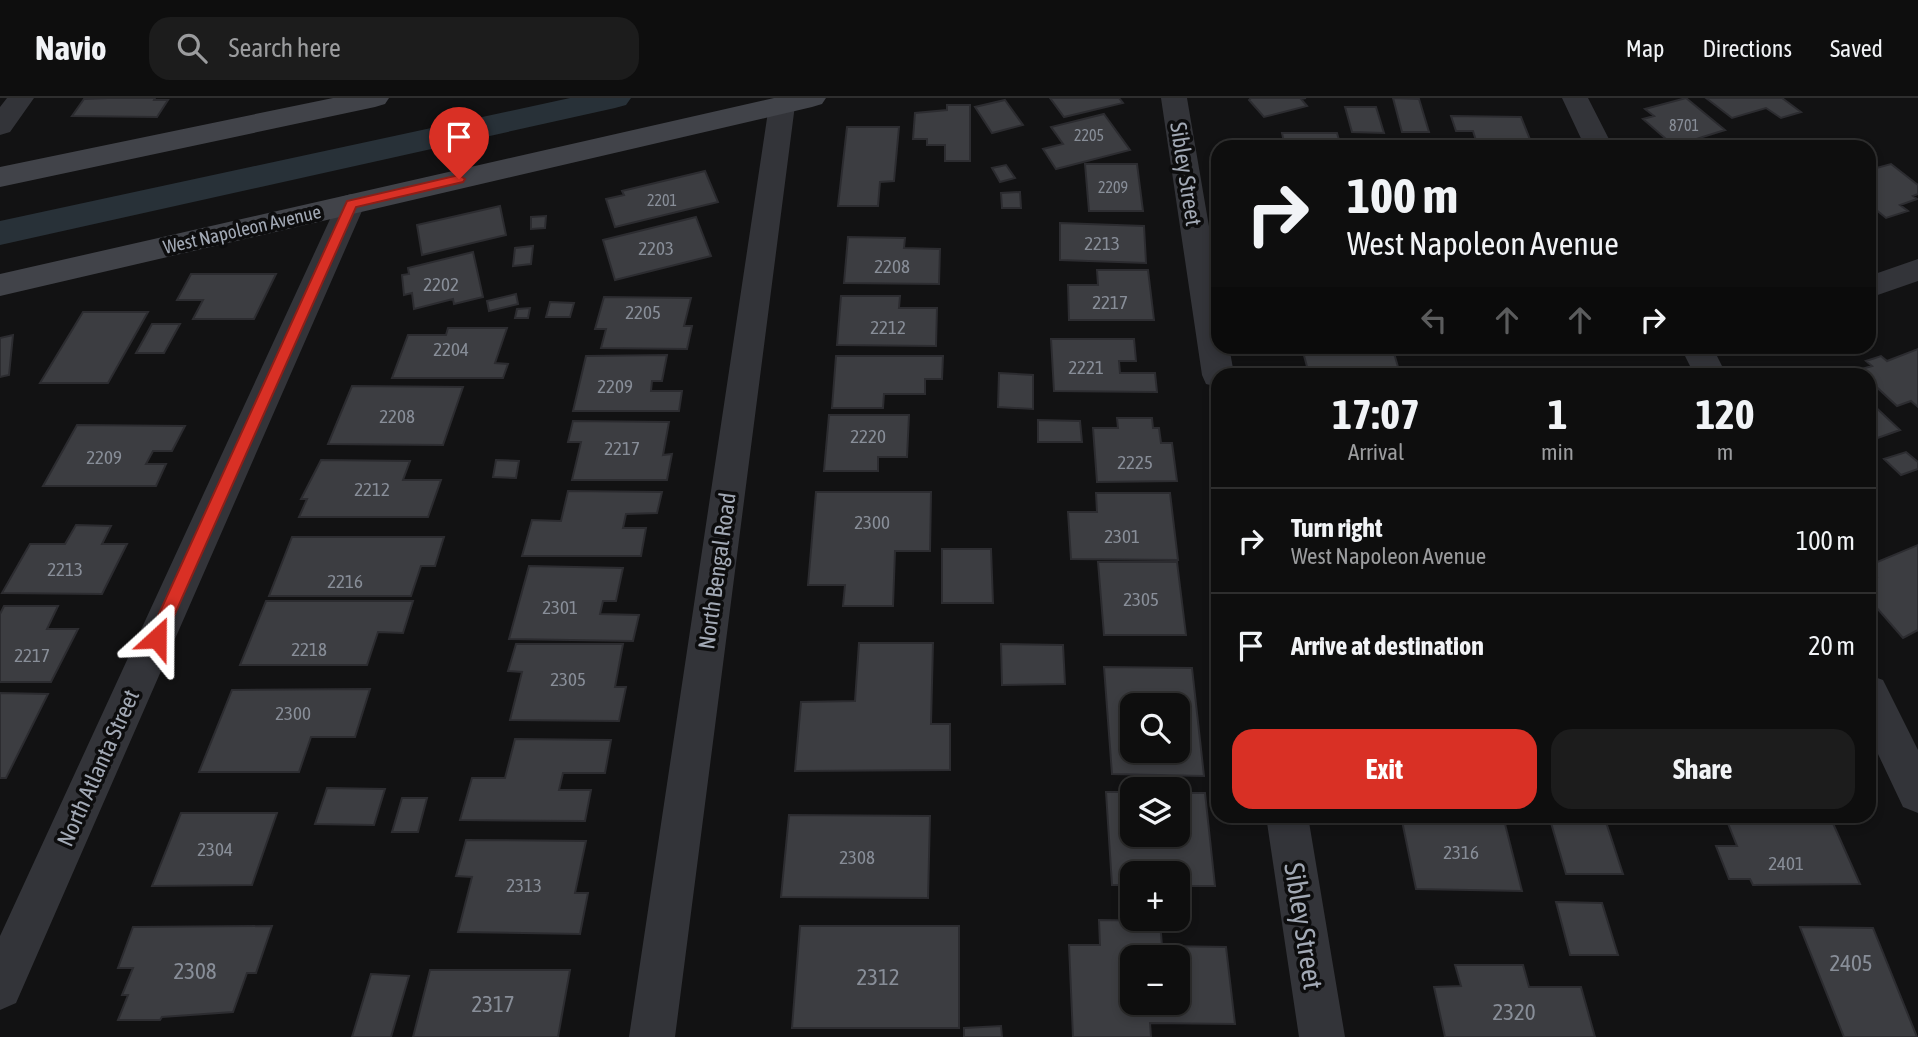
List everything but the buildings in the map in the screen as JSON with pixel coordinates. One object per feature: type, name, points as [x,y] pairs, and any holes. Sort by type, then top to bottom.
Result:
[{"type":"main road","points":[[0,177],[375,98]]},
{"type":"main road","name":"West Napoleon Avenue","points":[[0,285],[797,101]]},
{"type":"street","points":[[0,126],[21,98]]},
{"type":"street","name":"Sibley Street","points":[[1174,98],[1211,331]]},
{"type":"street","points":[[1575,98],[1596,140]]},
{"type":"street","name":"North Bengal Road","points":[[652,1037],[797,101]]},
{"type":"street","name":"North Atlanta Street","points":[[0,987],[351,204]]},
{"type":"street","points":[[1876,285],[1918,270]]},
{"type":"street","points":[[1891,715],[1918,793]]},
{"type":"street","name":"Sibley Street","points":[[1288,823],[1322,1037]]},
{"type":"waterway","points":[[0,233],[615,98]]},
{"type":"route","points":[[157,638],[351,204],[459,179]]}]
